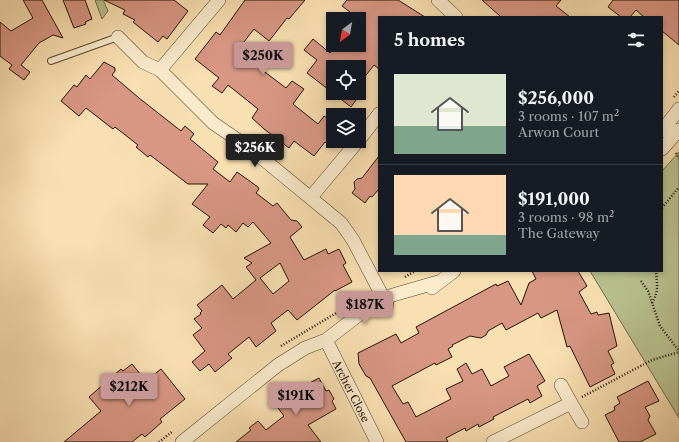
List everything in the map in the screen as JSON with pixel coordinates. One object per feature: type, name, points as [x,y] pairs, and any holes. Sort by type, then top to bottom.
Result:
[{"type":"street","points":[[160,70],[219,0]]},
{"type":"street","points":[[438,0],[454,16]]},
{"type":"street","points":[[118,37],[143,62],[160,70],[213,123],[251,149],[333,215],[347,231],[385,302]]},
{"type":"street","points":[[663,131],[679,109]]},
{"type":"street","points":[[366,132],[378,115]]},
{"type":"street","points":[[663,147],[679,130]]},
{"type":"street","points":[[311,197],[353,148]]},
{"type":"street","points":[[182,442],[267,373],[306,348],[328,344],[368,308],[438,282],[453,272]]},
{"type":"street","name":"Archer Close","points":[[328,344],[377,442]]},
{"type":"street","points":[[561,385],[582,422]]},
{"type":"street","points":[[493,442],[571,403]]},
{"type":"lane","points":[[52,61],[118,37]]},
{"type":"path","points":[[676,153],[679,159]]},
{"type":"path","points":[[663,207],[679,187]]},
{"type":"path","points":[[652,303],[657,294],[658,285],[656,272]]},
{"type":"path","points":[[571,403],[652,360],[679,352],[660,326],[648,291],[641,280]]},
{"type":"green space","points":[[95,0],[103,0],[108,11],[102,19]]},
{"type":"green space","points":[[679,152],[679,418],[591,272],[663,272],[663,170]]},
{"type":"building","points":[[23,0],[42,0],[63,38],[53,35],[39,43],[21,65],[30,72],[24,80],[9,69],[12,65],[0,56],[0,22],[11,31],[33,18]]},
{"type":"building","points":[[63,0],[85,0],[92,19],[85,22],[86,24],[74,28]]},
{"type":"building","points":[[104,0],[174,0],[188,11],[167,39],[163,36],[158,42],[133,22],[135,20],[123,14],[125,10]]},
{"type":"building","points":[[245,0],[305,0],[289,19],[287,18],[269,41],[254,29],[237,51],[286,88],[292,81],[304,89],[293,104],[318,124],[324,116],[326,118],[326,143],[325,142],[314,156],[294,141],[289,148],[264,129],[252,118],[258,109],[228,85],[222,93],[212,86],[219,78],[195,59],[216,32],[220,35]]},
{"type":"building","points":[[347,0],[398,0],[423,16],[378,16],[378,68],[374,65],[366,75],[366,60],[326,60],[326,88],[307,73],[317,60],[304,50],[313,39],[326,50],[326,52],[330,53],[366,52],[366,12],[350,12],[342,6]]},
{"type":"building","points":[[482,0],[561,0],[556,6],[569,16],[500,16]]},
{"type":"building","points":[[613,0],[679,0],[679,45],[663,32],[663,16],[643,16],[636,10],[631,16],[620,16],[608,7]]},
{"type":"building","points":[[104,62],[115,68],[112,75],[139,98],[181,131],[185,126],[194,134],[190,139],[218,162],[213,169],[230,182],[237,172],[258,187],[259,189],[256,193],[273,206],[277,203],[291,220],[297,221],[302,227],[290,237],[304,260],[326,249],[328,254],[339,249],[346,263],[343,265],[352,282],[335,290],[297,320],[288,310],[271,323],[276,331],[256,347],[249,337],[228,354],[232,358],[215,372],[209,364],[200,371],[192,362],[205,351],[193,335],[202,328],[194,319],[201,314],[200,313],[202,311],[197,305],[222,285],[233,299],[256,280],[246,267],[252,263],[244,258],[271,243],[253,222],[248,227],[243,223],[236,232],[228,225],[226,228],[221,224],[213,233],[203,225],[210,217],[192,204],[208,184],[188,184],[150,155],[148,157],[136,147],[138,145],[115,127],[113,129],[86,108],[79,116],[61,101],[74,85],[77,87],[86,75],[90,79]],"holes":[[[280,263],[289,281],[273,294],[260,278]]]},
{"type":"building","points":[[342,100],[356,100],[351,107]]},
{"type":"building","points":[[378,157],[378,190],[372,197],[370,196],[365,203],[352,193],[355,189],[354,182],[357,179],[362,178]]},
{"type":"building","points":[[532,272],[579,272],[587,286],[579,292],[591,314],[597,312],[598,315],[609,313],[617,346],[608,351],[614,363],[611,365],[615,374],[590,387],[570,346],[567,347],[557,310],[541,318],[538,313],[506,330],[502,323],[488,331],[486,335],[481,338],[470,336],[452,345],[453,346],[448,349],[452,357],[436,365],[435,363],[392,386],[403,404],[408,402],[416,417],[451,399],[446,389],[463,381],[457,369],[466,363],[472,374],[482,369],[491,386],[509,376],[504,367],[529,354],[545,381],[537,386],[542,396],[530,403],[528,399],[493,417],[494,419],[479,427],[478,424],[466,431],[465,428],[446,438],[448,442],[406,442],[370,378],[366,376],[359,364],[358,353],[396,334],[401,343],[419,333],[416,327],[496,284],[497,286],[508,281],[521,305],[529,283],[536,279]]},
{"type":"building","points":[[132,364],[146,381],[161,369],[185,399],[160,419],[162,422],[145,437],[142,434],[132,442],[64,442],[101,411],[89,397],[121,369],[123,371]]},
{"type":"building","points":[[319,378],[326,391],[329,390],[334,399],[332,401],[336,409],[308,425],[321,442],[236,442],[251,430],[249,428],[258,421],[266,430],[284,416],[275,404],[285,396]]},
{"type":"building","points":[[648,381],[659,401],[645,407],[650,416],[648,420],[656,434],[640,442],[619,442],[605,415],[615,410],[614,407],[620,403],[617,397]]}]
